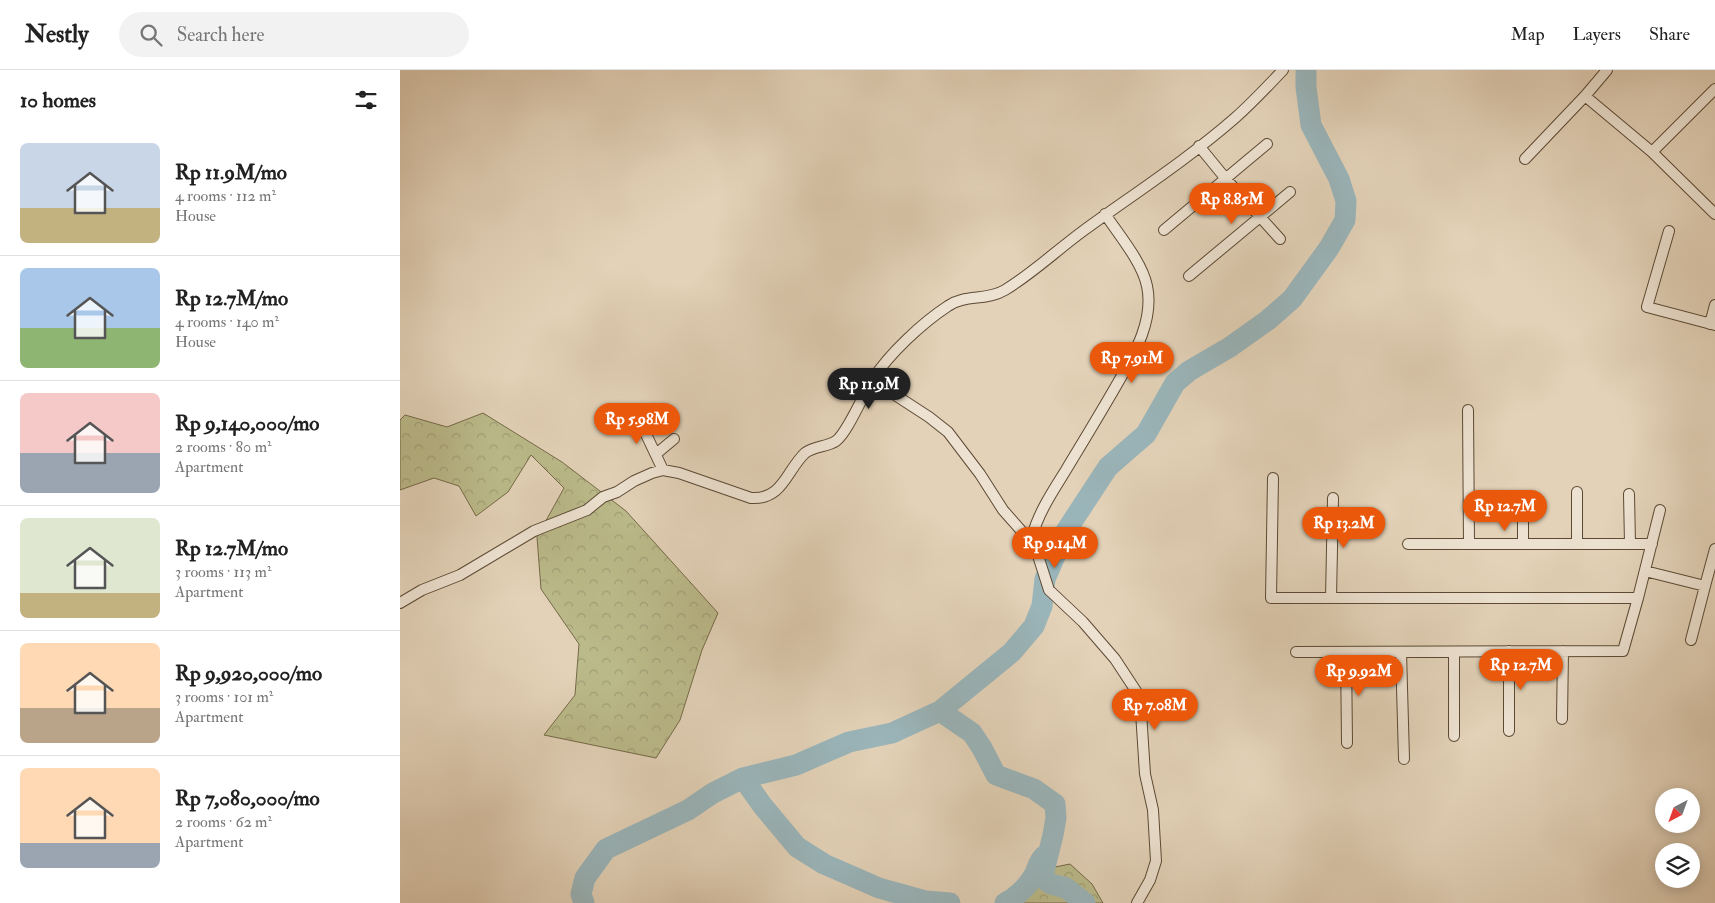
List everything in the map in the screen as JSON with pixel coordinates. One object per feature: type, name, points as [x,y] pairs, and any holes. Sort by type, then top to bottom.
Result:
[{"type":"street","points":[[400,603],[422,590],[466,571],[534,531],[588,510],[603,497],[617,492],[634,481],[663,470],[696,477],[740,496],[760,499],[770,496],[777,491],[805,453],[836,441],[843,434],[872,380],[890,356],[948,305],[960,299],[994,296],[1004,291],[1105,214],[1199,146],[1244,110],[1283,70]]},
{"type":"street","points":[[1525,159],[1607,70]]},
{"type":"street","points":[[1652,152],[1715,89]]},
{"type":"street","points":[[1585,96],[1652,152],[1715,214]]},
{"type":"street","points":[[1164,230],[1268,144]]},
{"type":"street","points":[[1199,146],[1226,179],[1280,238]]},
{"type":"street","points":[[1189,276],[1290,192]]},
{"type":"street","points":[[1105,214],[1138,265],[1145,280],[1149,312],[1141,339],[1127,368],[1045,504],[1032,537],[1047,587],[1096,636],[1115,659],[1136,690],[1141,712],[1145,774],[1153,810],[1156,861],[1150,880],[1136,903]]},
{"type":"street","points":[[1669,231],[1647,307],[1712,324],[1715,305]]},
{"type":"street","points":[[872,380],[929,417],[948,432],[1004,510],[1033,544]]},
{"type":"street","points":[[634,409],[663,470]]},
{"type":"street","points":[[1468,410],[1469,544]]},
{"type":"street","points":[[656,454],[674,440]]},
{"type":"street","points":[[1273,478],[1271,598],[1638,598]]},
{"type":"street","points":[[1577,492],[1577,544]]},
{"type":"street","points":[[1629,494],[1630,544]]},
{"type":"street","points":[[1331,598],[1333,498]]},
{"type":"street","points":[[1296,652],[1623,651],[1660,510]]},
{"type":"street","points":[[1523,513],[1523,544]]},
{"type":"street","points":[[1408,544],[1652,544]]},
{"type":"street","points":[[1691,640],[1715,549]]},
{"type":"street","points":[[1645,571],[1705,586]]},
{"type":"street","points":[[1509,651],[1509,731]]},
{"type":"street","points":[[1562,719],[1563,651]]},
{"type":"street","points":[[1346,652],[1347,743]]},
{"type":"street","points":[[1401,652],[1404,759]]},
{"type":"street","points":[[1454,652],[1454,736]]},
{"type":"green space","points":[[483,413],[562,462],[626,511],[718,613],[702,650],[680,720],[656,758],[544,735],[575,695],[579,644],[541,589],[537,537],[564,488],[531,455],[508,492],[476,516],[459,486],[434,478],[400,490],[400,420],[405,415],[447,427]]},
{"type":"green space","points":[[1070,864],[1092,884],[1103,903],[1023,903],[1031,895],[1037,882],[1045,879],[1055,867]]},
{"type":"waterway","points":[[584,903],[581,894],[585,878],[606,849],[688,810],[713,793],[743,778],[796,765],[849,742],[892,733],[940,711],[1012,652],[1034,626],[1042,606],[1045,579],[1066,531],[1108,467],[1146,434],[1175,383],[1189,371],[1230,347],[1268,320],[1292,299],[1329,248],[1345,220],[1346,201],[1339,179],[1311,125],[1306,87],[1306,70]]},
{"type":"waterway","points":[[940,711],[972,733],[996,775],[1034,789],[1055,804],[1056,818],[1044,871],[1045,880],[1051,884],[1066,888],[1085,903]]},
{"type":"waterway","points":[[743,778],[762,805],[797,847],[824,864],[879,888],[926,901],[950,903]]},
{"type":"waterway","points":[[1005,903],[1028,885],[1044,856]]}]
